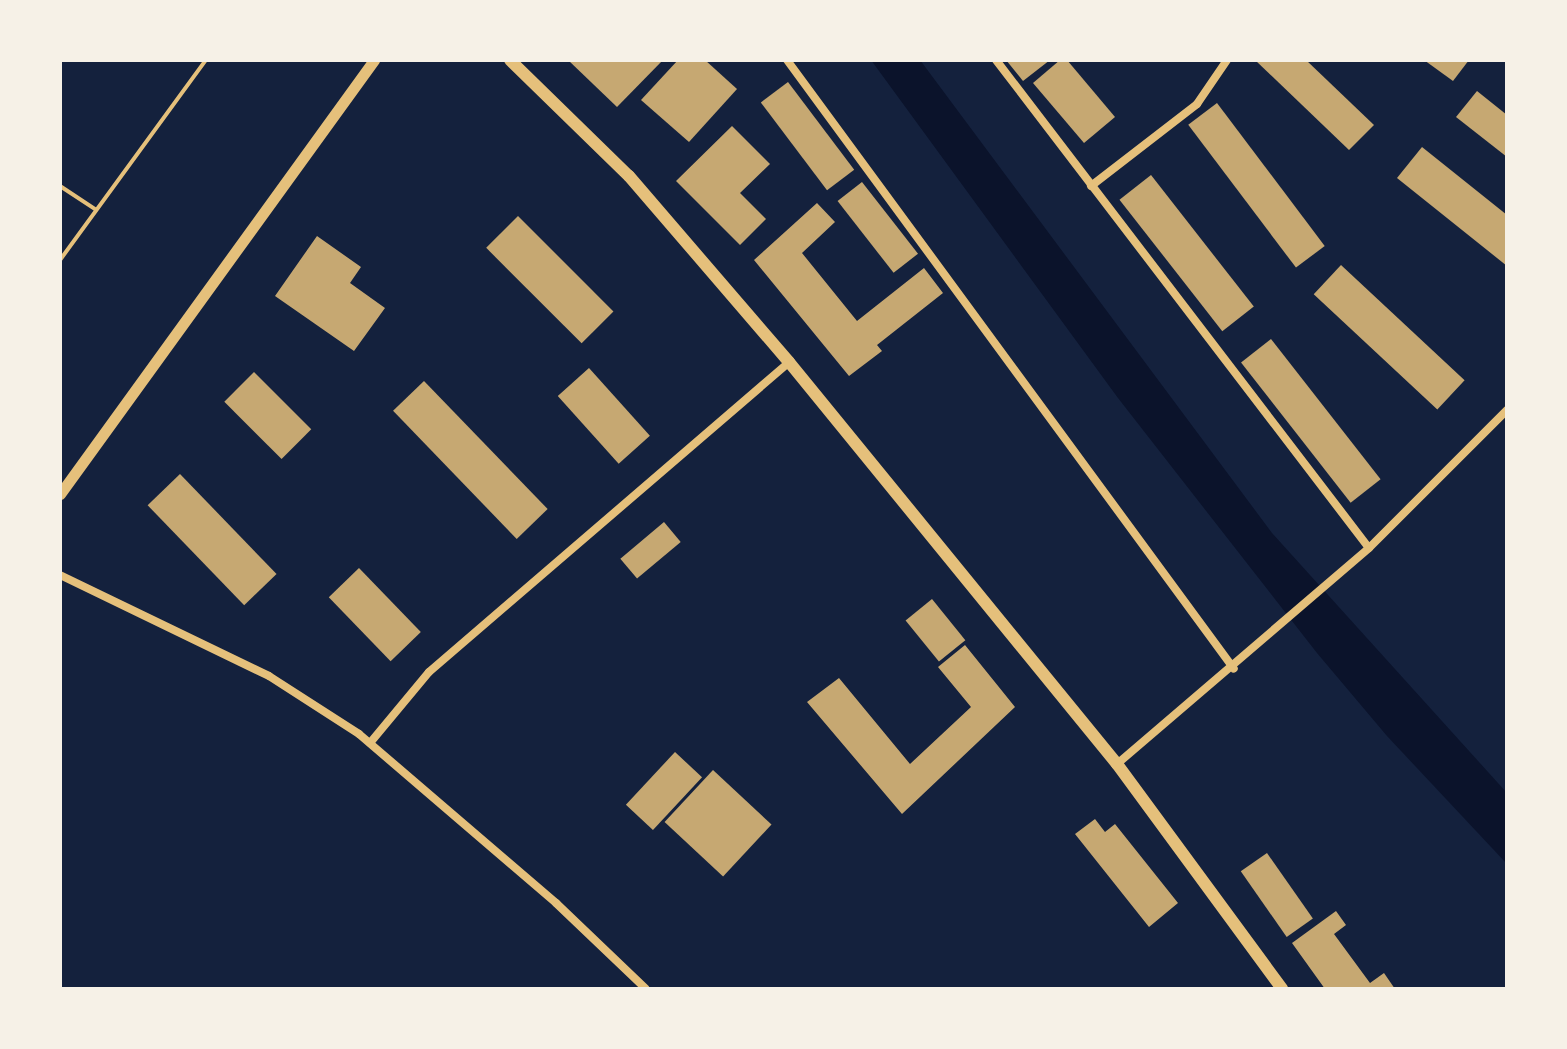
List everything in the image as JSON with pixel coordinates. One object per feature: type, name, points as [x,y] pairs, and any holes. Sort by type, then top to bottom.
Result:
[{"type":"main road","points":[[510,60],[629,176],[789,362],[1117,764],[1282,989]]},
{"type":"street","points":[[60,494],[374,60]]},
{"type":"street","points":[[787,60],[1234,669]]},
{"type":"street","points":[[996,60],[1369,548]]},
{"type":"street","points":[[1091,186],[1197,104],[1227,60]]},
{"type":"street","points":[[370,743],[429,672],[789,362]]},
{"type":"street","points":[[1117,764],[1234,669],[1369,548],[1507,410]]},
{"type":"street","points":[[60,575],[269,676],[370,743],[556,903],[646,989]]},
{"type":"lane","points":[[60,260],[206,60]]},
{"type":"lane","points":[[60,186],[95,209]]},
{"type":"water","points":[[871,60],[920,60],[1272,533],[1507,793],[1507,864],[1387,736],[1317,653],[1118,398]]},
{"type":"building","points":[[568,60],[663,60],[617,107]]},
{"type":"building","points":[[678,60],[705,60],[737,89],[689,142],[641,100]]},
{"type":"building","points":[[1006,60],[1050,60],[1023,81]]},
{"type":"building","points":[[1060,60],[1067,60],[1115,117],[1084,143],[1033,83]]},
{"type":"building","points":[[1255,60],[1306,60],[1374,125],[1349,150]]},
{"type":"building","points":[[1424,60],[1469,60],[1453,81]]},
{"type":"building","points":[[788,82],[854,170],[827,190],[761,102]]},
{"type":"building","points":[[1477,91],[1507,115],[1507,157],[1456,117]]},
{"type":"building","points":[[1217,103],[1325,246],[1296,268],[1188,125]]},
{"type":"building","points":[[732,126],[770,164],[740,193],[766,219],[740,245],[676,181]]},
{"type":"building","points":[[1422,147],[1507,215],[1507,266],[1397,178]]},
{"type":"building","points":[[1151,175],[1254,307],[1222,331],[1119,200]]},
{"type":"building","points":[[862,182],[918,254],[894,273],[838,201]]},
{"type":"building","points":[[817,203],[835,222],[802,253],[857,321],[924,268],[943,293],[877,345],[882,351],[849,376],[754,260]]},
{"type":"building","points":[[518,216],[613,311],[582,343],[486,248]]},
{"type":"building","points":[[317,236],[361,267],[350,283],[385,308],[354,351],[275,296]]},
{"type":"building","points":[[1341,265],[1465,380],[1437,410],[1314,294]]},
{"type":"building","points":[[1271,339],[1381,479],[1351,503],[1241,362]]},
{"type":"building","points":[[589,368],[650,436],[619,464],[558,396]]},
{"type":"building","points":[[254,372],[311,429],[282,459],[224,402]]},
{"type":"building","points":[[424,381],[548,509],[517,539],[393,411]]},
{"type":"building","points":[[180,474],[277,574],[244,605],[148,505]]},
{"type":"building","points":[[664,522],[681,542],[637,579],[620,559]]},
{"type":"building","points":[[359,568],[421,632],[391,661],[329,597]]},
{"type":"building","points":[[932,599],[965,640],[939,662],[906,620]]},
{"type":"building","points":[[965,645],[1015,707],[902,814],[807,702],[839,678],[910,764],[971,707],[938,667]]},
{"type":"building","points":[[675,752],[702,777],[653,830],[626,805]]},
{"type":"building","points":[[713,770],[772,825],[723,876],[665,822]]},
{"type":"building","points":[[1095,819],[1105,832],[1115,824],[1178,903],[1149,927],[1075,834]]},
{"type":"building","points":[[1267,853],[1313,919],[1287,937],[1241,871]]},
{"type":"building","points":[[1336,911],[1346,925],[1334,934],[1370,983],[1384,973],[1395,989],[1325,989],[1292,943]]}]
